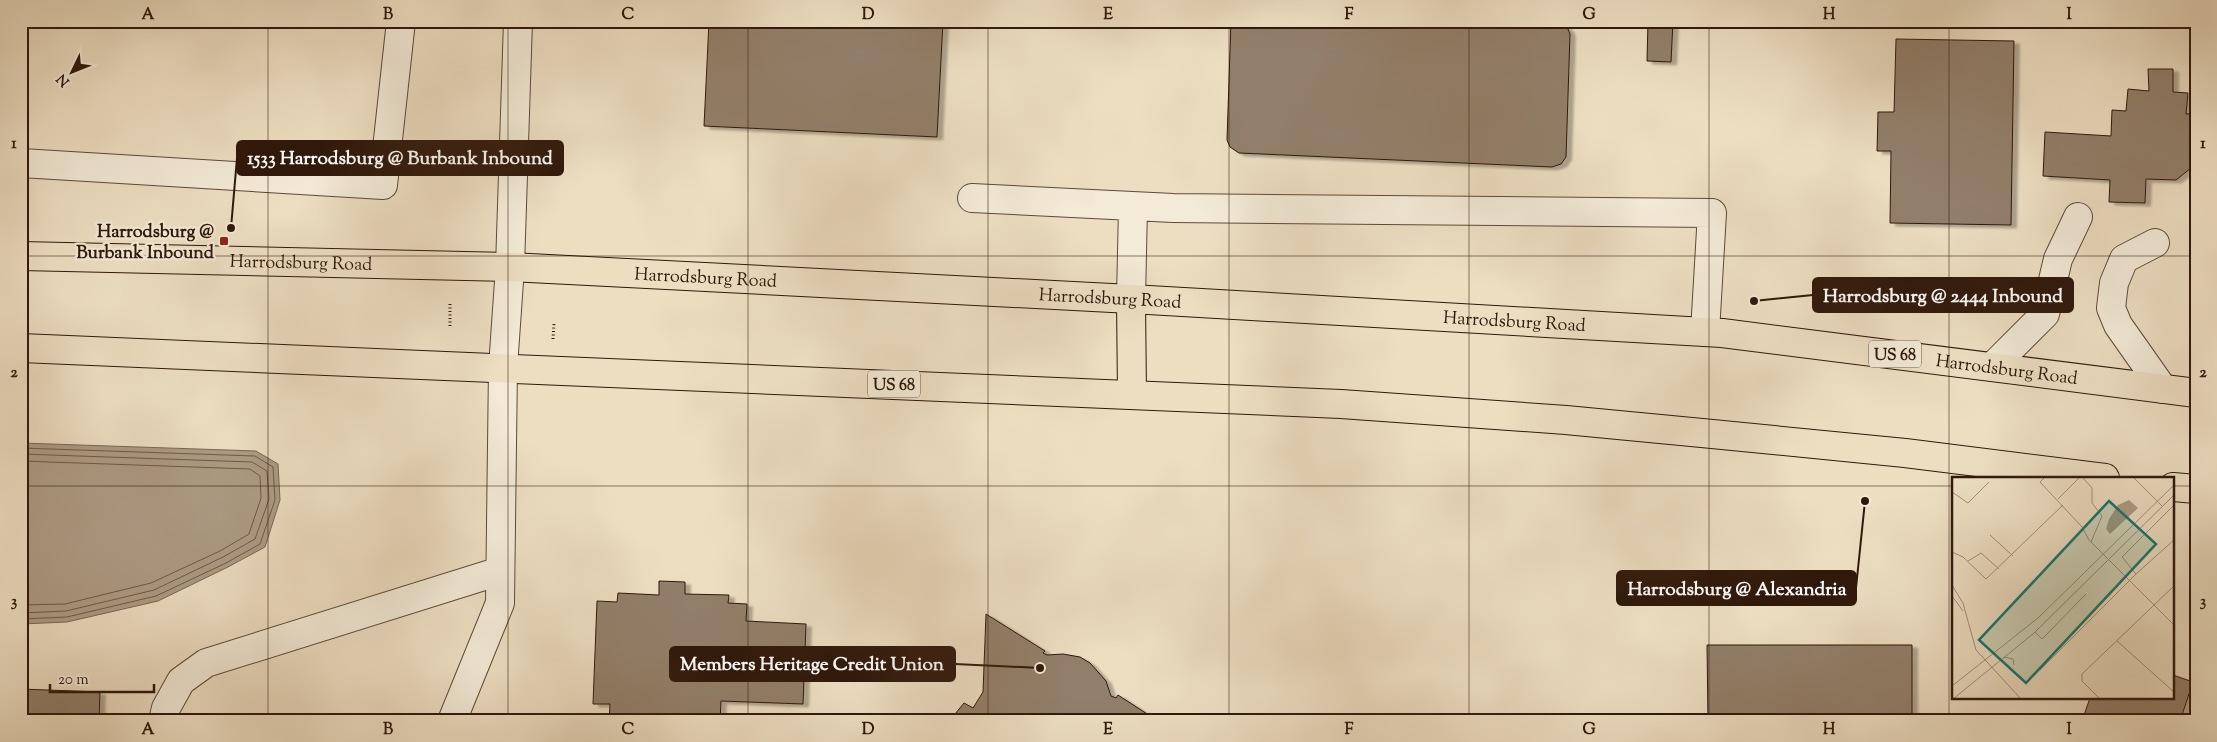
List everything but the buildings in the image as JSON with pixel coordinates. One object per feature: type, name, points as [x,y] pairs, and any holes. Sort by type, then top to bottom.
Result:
[{"type":"main road","name":"Harrodsburg Road","points":[[21,256],[510,267],[1131,299],[1705,332],[1993,366],[2196,393]]},
{"type":"main road","points":[[1131,299],[1132,395]]},
{"type":"main road","name":"US 68","points":[[21,348],[1341,404],[1566,420],[1905,453],[2097,477]]},
{"type":"main road","points":[[2174,487],[2196,490]]},
{"type":"street","points":[[21,163],[383,185],[401,21]]},
{"type":"street","points":[[452,721],[500,603],[503,368],[510,267],[518,21]]},
{"type":"street","points":[[972,198],[1133,207],[1712,213],[1705,332]]},
{"type":"street","points":[[1131,299],[1133,207]]},
{"type":"street","points":[[1993,366],[2045,314],[2058,259],[2078,217]]},
{"type":"street","points":[[2155,243],[2124,260],[2114,282],[2111,308],[2118,325],[2163,390]]},
{"type":"street","points":[[163,721],[166,708],[181,681],[206,662],[500,571]]},
{"type":"path","points":[[450,304],[450,326]]},
{"type":"path","points":[[552,346],[554,324]]},
{"type":"water","points":[[21,443],[256,451],[278,464],[280,500],[265,547],[158,601],[67,622],[21,624]]},
{"type":"place","name":"1533 Harrodsburg @ Burbank Inbound","points":[[231,228]]},
{"type":"place","name":"Harrodsburg @ Burbank Inbound","points":[[224,241]]},
{"type":"place","name":"Harrodsburg @ 2444 Inbound","points":[[1754,301]]},
{"type":"place","name":"Harrodsburg @ Alexandria","points":[[1865,501]]},
{"type":"place","name":"Members Heritage Credit Union","points":[[1040,668]]}]
